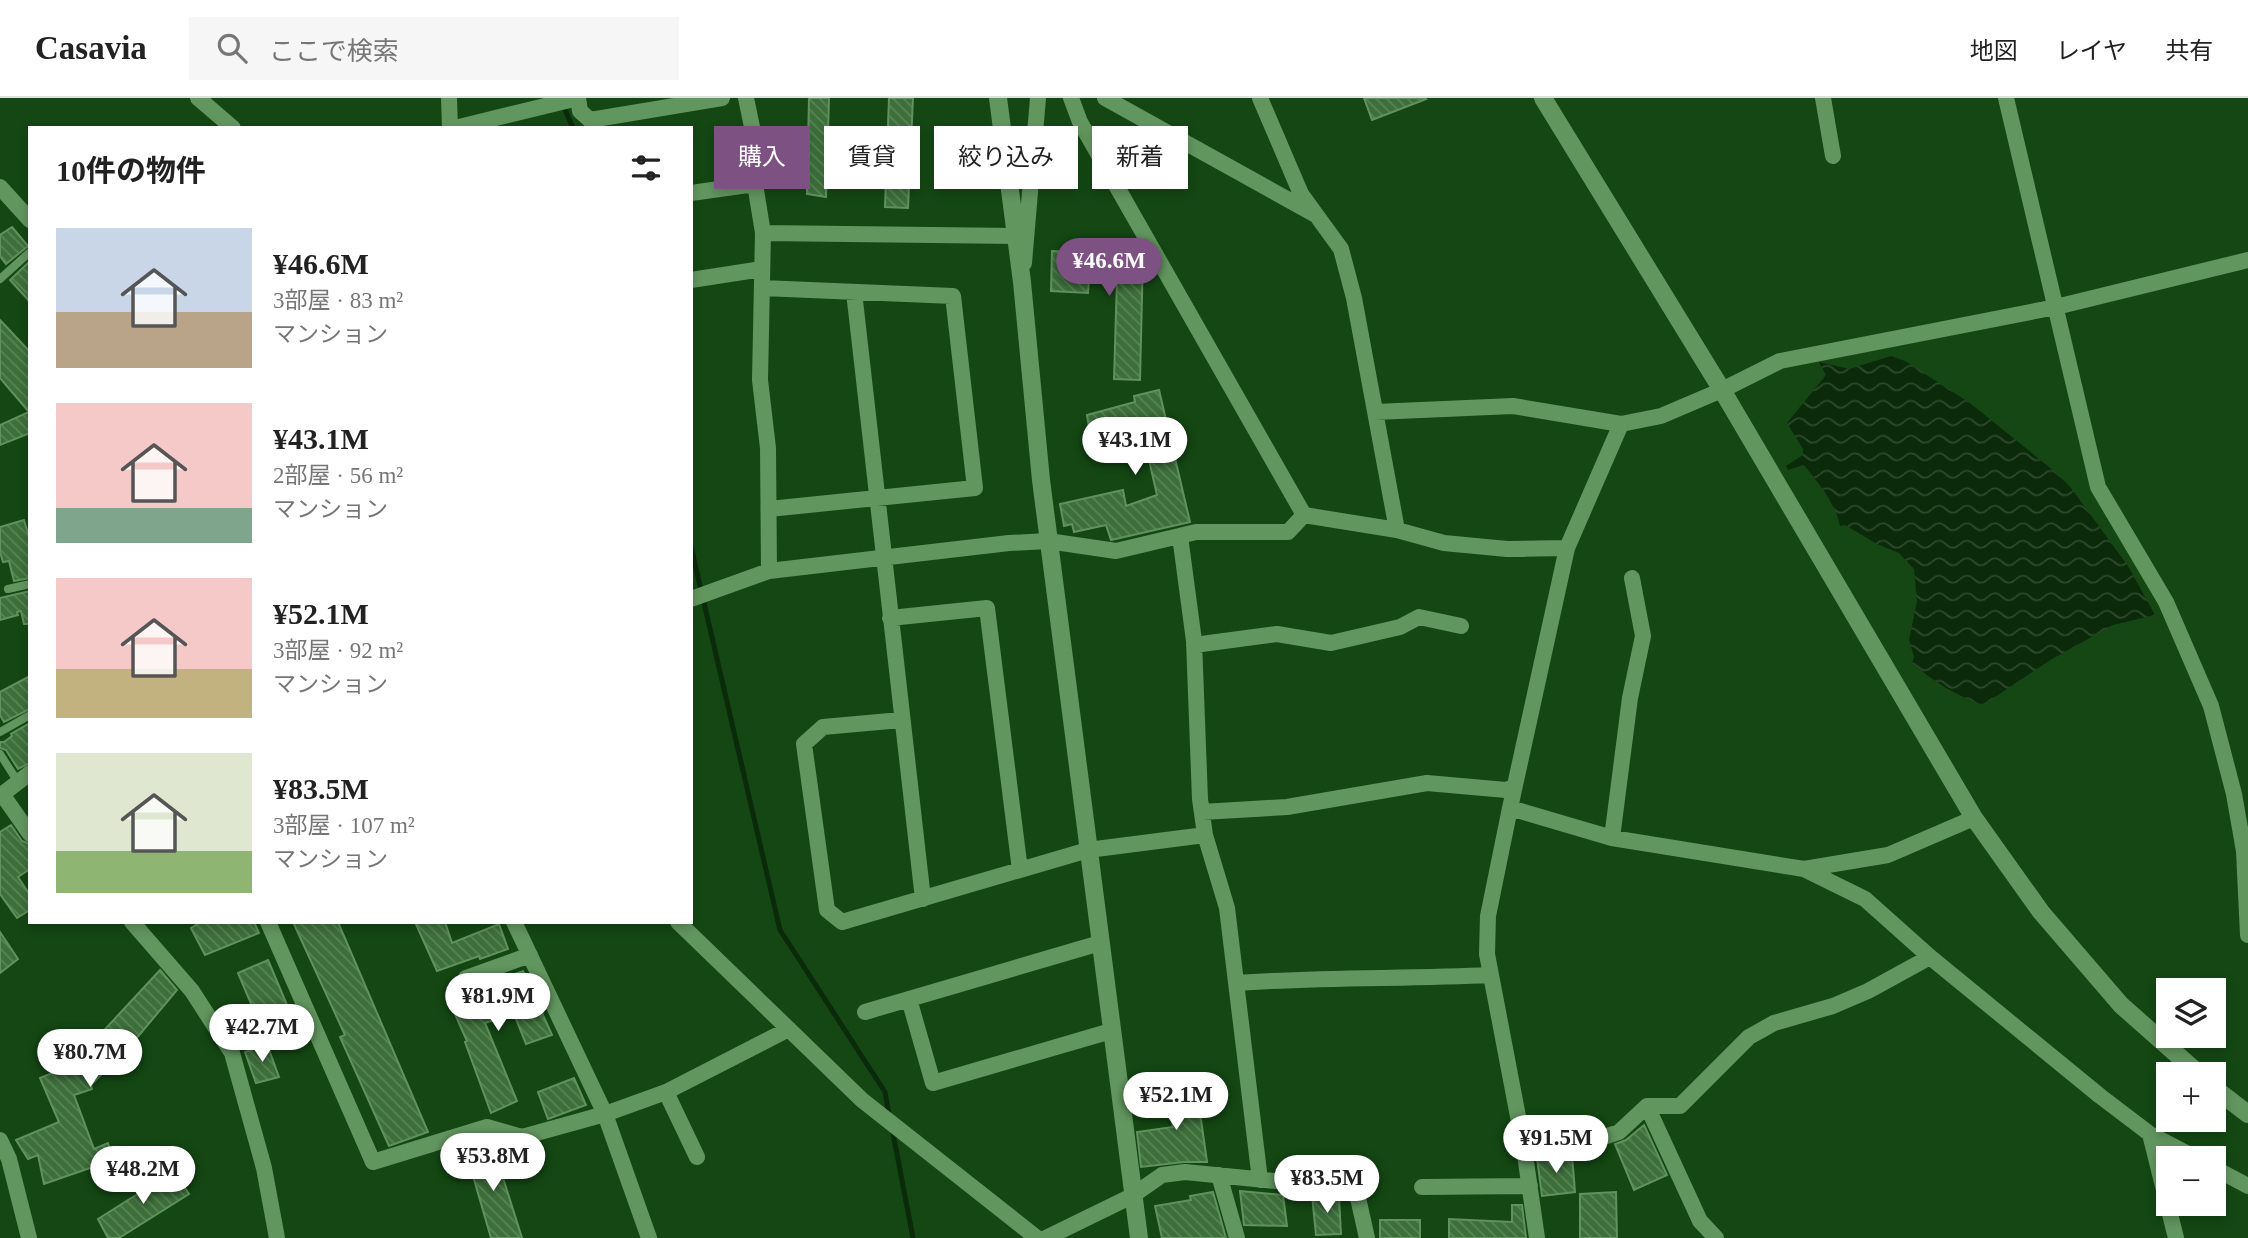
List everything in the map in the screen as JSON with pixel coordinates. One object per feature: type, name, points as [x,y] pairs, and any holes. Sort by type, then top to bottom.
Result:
[{"type":"street","points":[[198,98],[231,126]]},
{"type":"street","points":[[449,98],[453,126]]},
{"type":"street","points":[[461,126],[578,98],[580,111],[590,120],[662,103],[722,98]]},
{"type":"street","points":[[746,98],[752,126]]},
{"type":"street","points":[[998,98],[1022,282],[1048,541],[1139,1238]]},
{"type":"street","points":[[1022,282],[1038,98]]},
{"type":"street","points":[[1071,98],[1080,122],[1304,515]]},
{"type":"street","points":[[1105,98],[1318,216]]},
{"type":"street","points":[[1260,98],[1301,194],[1341,249],[1354,298],[1397,530]]},
{"type":"street","points":[[1543,98],[1722,390],[1974,818],[2040,912],[2121,1005],[2185,1062]]},
{"type":"street","points":[[1823,98],[1833,156]]},
{"type":"street","points":[[2006,98],[2098,487],[2166,602],[2211,706],[2234,794],[2244,851],[2248,935]]},
{"type":"street","points":[[0,187],[28,218]]},
{"type":"street","points":[[693,192],[715,189]]},
{"type":"street","points":[[756,189],[764,233],[760,380],[768,448],[769,571]]},
{"type":"street","points":[[764,233],[1016,236]]},
{"type":"street","points":[[1375,412],[1513,406],[1621,424],[1661,416],[1780,361],[2056,307],[2248,260]]},
{"type":"street","points":[[693,280],[762,269]]},
{"type":"street","points":[[762,288],[953,296],[975,488],[769,509]]},
{"type":"street","points":[[854,292],[923,899]]},
{"type":"street","points":[[1537,1238],[1524,1148],[1487,954],[1488,916],[1567,548],[1621,424]]},
{"type":"street","points":[[1304,515],[1397,530],[1444,543],[1507,549],[1567,548]]},
{"type":"street","points":[[693,598],[769,571],[1009,543],[1048,541],[1116,551],[1196,532],[1288,532],[1304,515]]},
{"type":"street","points":[[1180,536],[1194,645],[1202,813],[1205,835],[1227,908],[1260,1180]]},
{"type":"street","points":[[1612,838],[1630,698],[1643,636],[1632,578]]},
{"type":"street","points":[[890,618],[988,608],[1020,870]]},
{"type":"street","points":[[1194,645],[1277,634],[1331,643],[1400,626],[1419,617],[1461,626]]},
{"type":"street","points":[[901,720],[823,727],[804,744],[827,910],[842,922],[1088,850],[1205,835]]},
{"type":"street","points":[[24,777],[1,795],[28,831]]},
{"type":"street","points":[[1202,813],[1287,807],[1427,783],[1506,790],[1514,787]]},
{"type":"street","points":[[1510,808],[1612,838],[1804,869],[1865,899],[1930,957],[2150,1134],[2173,1146]]},
{"type":"street","points":[[1804,869],[1888,855],[1974,818]]},
{"type":"street","points":[[134,924],[192,991],[232,1053],[264,1168],[277,1238]]},
{"type":"street","points":[[269,924],[373,1162],[487,1127],[522,1137],[604,1114],[666,1092],[789,1029]]},
{"type":"street","points":[[515,924],[604,1114],[649,1238]]},
{"type":"street","points":[[680,924],[862,1100],[1037,1238]]},
{"type":"street","points":[[865,1012],[1100,943]]},
{"type":"street","points":[[466,978],[530,955]]},
{"type":"street","points":[[1524,1148],[1583,1144],[1619,1132],[1647,1106],[1680,1106],[1749,1037],[1774,1023],[1833,1006],[1868,991],[1930,957]]},
{"type":"street","points":[[1236,983],[1303,978],[1491,975]]},
{"type":"street","points":[[909,999],[933,1083],[1111,1031]]},
{"type":"street","points":[[666,1092],[696,1157]]},
{"type":"street","points":[[2226,1097],[2248,1114]]},
{"type":"street","points":[[1647,1106],[1700,1221],[1716,1238]]},
{"type":"street","points":[[2150,1134],[2176,1238]]},
{"type":"street","points":[[0,1140],[9,1159],[29,1238]]},
{"type":"street","points":[[1046,1238],[1132,1196],[1162,1175],[1185,1172],[1356,1189],[1367,1238]]},
{"type":"street","points":[[2226,1174],[2248,1186]]},
{"type":"street","points":[[1219,1175],[1237,1238]]},
{"type":"street","points":[[1422,1187],[1530,1186]]},
{"type":"lane","points":[[0,279],[28,255]]},
{"type":"lane","points":[[8,589],[28,584]]},
{"type":"lane","points":[[0,732],[28,716]]},
{"type":"lane","points":[[0,754],[24,777]]},
{"type":"water","points":[[1891,356],[1905,361],[1970,403],[2054,471],[2071,488],[2128,566],[2155,615],[2113,625],[2052,659],[1983,705],[1945,687],[1912,663],[1914,657],[1909,640],[1917,601],[1914,569],[1899,553],[1877,544],[1845,525],[1840,526],[1830,501],[1804,465],[1788,470],[1786,466],[1803,455],[1803,449],[1787,423],[1826,375],[1819,362],[1849,369]]},
{"type":"building","points":[[809,98],[829,98],[828,126],[824,126],[826,197],[807,194],[807,189],[810,189]]},
{"type":"building","points":[[889,98],[913,98],[912,126],[888,126]]},
{"type":"building","points":[[1364,98],[1425,98],[1426,99],[1372,120]]},
{"type":"building","points":[[886,189],[909,189],[908,208],[885,207]]},
{"type":"building","points":[[12,227],[28,246],[6,264],[0,256],[0,235]]},
{"type":"building","points":[[1052,251],[1143,255],[1140,380],[1114,379],[1117,279],[1089,278],[1088,293],[1051,291]]},
{"type":"building","points":[[28,263],[28,300],[10,280]]},
{"type":"building","points":[[0,320],[28,350],[28,411],[0,378]]},
{"type":"building","points":[[1159,390],[1190,522],[1111,540],[1106,525],[1074,532],[1072,524],[1064,526],[1060,504],[1123,490],[1126,506],[1157,495],[1141,425],[1090,434],[1087,415],[1135,402],[1134,396]]},
{"type":"building","points":[[28,412],[28,434],[0,445],[0,425]]},
{"type":"building","points":[[24,520],[28,533],[28,578],[14,581],[9,561],[3,562],[0,552],[0,527]]},
{"type":"building","points":[[28,591],[28,624],[24,624],[21,611],[17,612],[18,615],[0,620],[0,598]]},
{"type":"building","points":[[28,677],[28,710],[4,722],[0,715],[0,692]]},
{"type":"building","points":[[28,724],[28,764],[18,769],[6,750],[0,748],[0,742],[4,742],[11,734]]},
{"type":"building","points":[[11,825],[22,841],[28,843],[28,870],[18,877],[28,892],[28,911],[17,918],[0,894],[0,832]]},
{"type":"building","points":[[198,924],[255,924],[259,933],[205,955],[191,928]]},
{"type":"building","points":[[294,924],[339,924],[428,1132],[389,1146],[340,1037],[345,1035]]},
{"type":"building","points":[[416,924],[446,924],[452,943],[499,924],[508,949],[437,971]]},
{"type":"building","points":[[0,932],[18,959],[0,973]]},
{"type":"building","points":[[268,960],[290,1012],[260,1025],[238,973]]},
{"type":"building","points":[[160,970],[177,990],[135,1040],[91,1085],[92,1089],[74,1095],[94,1149],[108,1143],[113,1160],[44,1184],[38,1155],[28,1159],[16,1140],[59,1122],[40,1078],[89,1058],[83,1053]]},
{"type":"building","points":[[523,971],[552,1035],[526,1044],[514,1014],[485,1023],[517,1101],[491,1113],[465,1042],[467,1041],[449,1001],[470,992],[474,1001],[505,988],[501,979]]},
{"type":"building","points":[[267,1044],[279,1077],[256,1083],[245,1052]]},
{"type":"building","points":[[574,1078],[586,1105],[548,1119],[538,1092]]},
{"type":"building","points":[[1196,1084],[1207,1162],[1141,1167],[1137,1132],[1173,1127],[1167,1087]]},
{"type":"building","points":[[1644,1125],[1667,1175],[1634,1190],[1615,1144],[1626,1140]]},
{"type":"building","points":[[492,1143],[522,1238],[491,1238],[466,1152]]},
{"type":"building","points":[[1572,1155],[1575,1192],[1542,1196],[1537,1158]]},
{"type":"building","points":[[174,1171],[189,1194],[119,1238],[108,1238],[98,1219]]},
{"type":"building","points":[[1240,1191],[1283,1195],[1287,1226],[1244,1225]]},
{"type":"building","points":[[1213,1192],[1226,1238],[1162,1238],[1155,1206],[1191,1200],[1190,1196]]},
{"type":"building","points":[[1616,1192],[1617,1238],[1580,1238],[1580,1194]]},
{"type":"building","points":[[1312,1195],[1339,1198],[1341,1234],[1316,1235]]},
{"type":"building","points":[[1512,1205],[1522,1205],[1526,1238],[1449,1238],[1449,1219],[1512,1222]]},
{"type":"building","points":[[1380,1220],[1420,1220],[1420,1238],[1380,1238]]},
{"type":"waterway","points":[[563,105],[572,126]]},
{"type":"waterway","points":[[693,556],[780,930],[885,1092],[889,1115]]},
{"type":"waterway","points":[[892,1128],[913,1238]]}]
